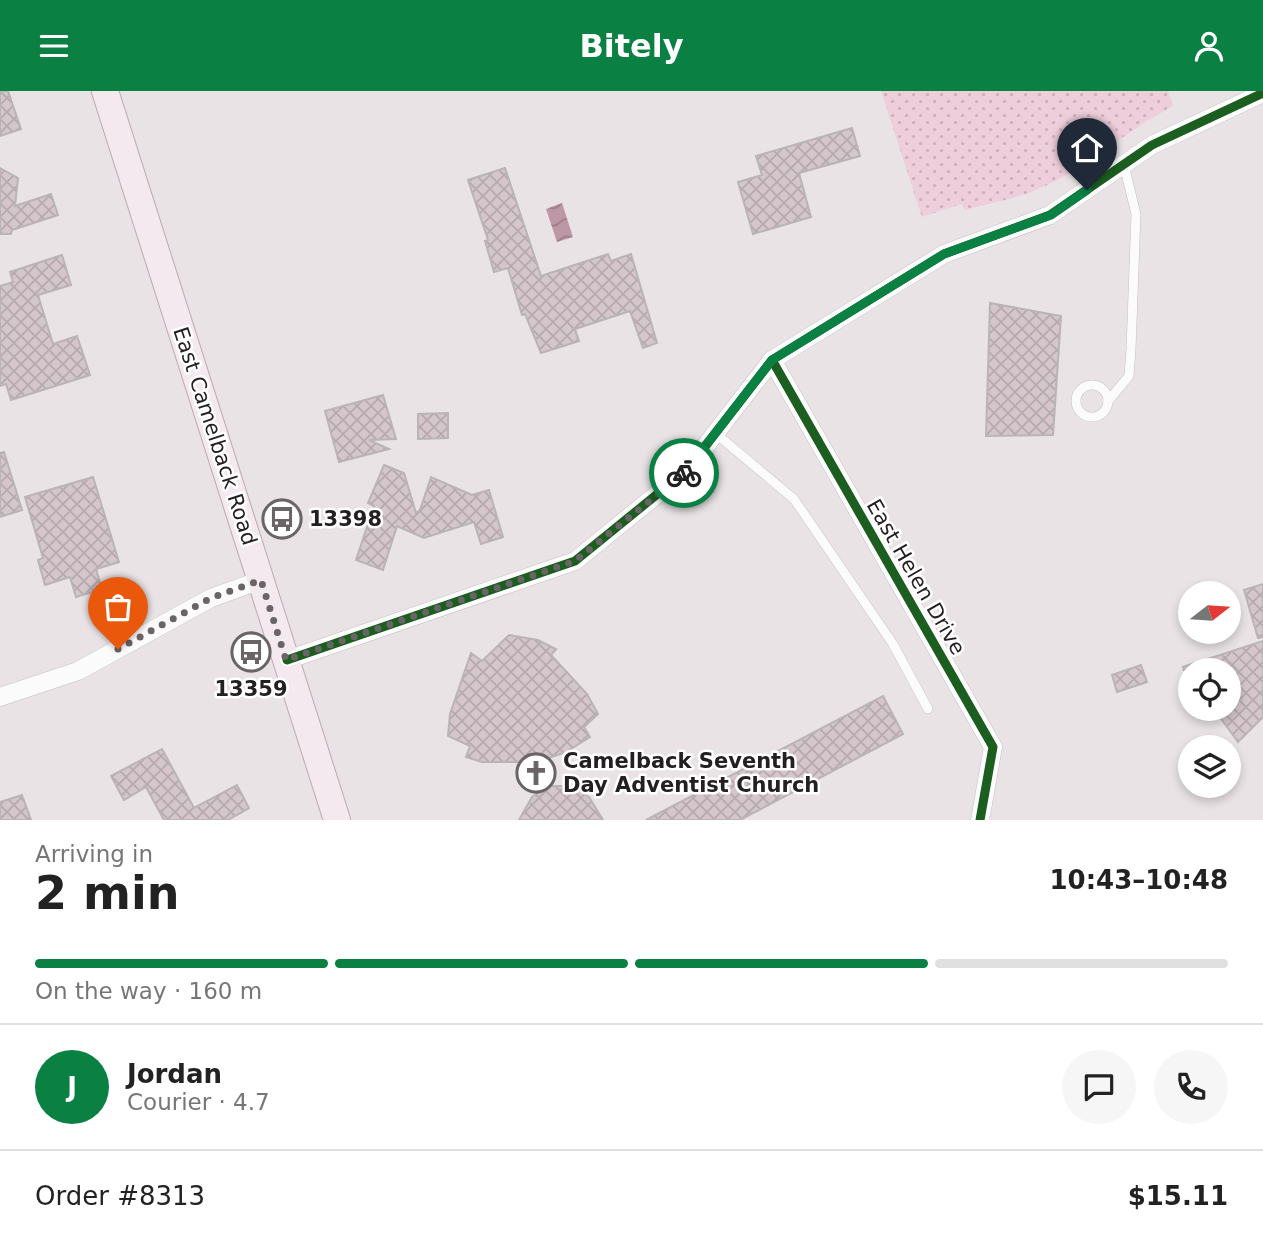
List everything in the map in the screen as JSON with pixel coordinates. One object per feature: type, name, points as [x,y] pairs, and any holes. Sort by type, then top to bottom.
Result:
[{"type":"main road","name":"East Camelback Road","points":[[105,91],[337,820]]},
{"type":"street","points":[[286,660],[575,561],[687,470],[772,360],[944,254],[1051,215],[1152,145],[1263,93]]},
{"type":"street","name":"East Helen Drive","points":[[772,360],[993,747],[980,820]]},
{"type":"street","points":[[0,697],[78,671],[211,598],[261,580]]},
{"type":"lane","points":[[1108,401],[1129,376],[1131,349],[1136,214],[1124,165]]},
{"type":"lane","points":[[715,433],[794,499],[893,644],[928,709]]},
{"type":"shaded area","points":[[881,91],[1168,91],[1173,106],[1073,171],[1038,189],[965,210],[961,204],[922,217]]},
{"type":"water","points":[[562,203],[573,237],[557,242],[546,209]]},
{"type":"building","points":[[0,91],[8,91],[21,129],[0,136]]},
{"type":"building","points":[[852,128],[860,156],[799,173],[811,217],[753,234],[738,182],[762,175],[756,156]]},
{"type":"building","points":[[0,168],[18,178],[15,206],[51,194],[58,215],[12,230],[11,234],[0,234]]},
{"type":"building","points":[[505,168],[541,276],[608,254],[611,261],[631,254],[657,343],[643,348],[630,311],[575,329],[579,341],[541,353],[525,314],[522,315],[508,268],[494,272],[485,241],[488,240],[468,180]]},
{"type":"building","points":[[62,255],[71,285],[38,295],[53,344],[77,336],[90,375],[11,400],[6,384],[0,386],[0,286],[13,282],[10,272]]},
{"type":"building","points":[[990,303],[1061,316],[1053,435],[986,436]]},
{"type":"building","points":[[383,395],[396,439],[369,440],[389,449],[339,462],[325,411]]},
{"type":"building","points":[[448,413],[448,438],[418,439],[418,414]]},
{"type":"building","points":[[4,452],[22,510],[0,517],[0,453]]},
{"type":"building","points":[[384,465],[404,473],[416,513],[420,510],[431,477],[472,495],[489,490],[503,537],[481,544],[474,522],[424,538],[397,526],[383,570],[356,560],[374,506],[368,503]]},
{"type":"building","points":[[93,477],[119,562],[96,569],[102,589],[76,597],[70,577],[45,585],[38,560],[43,558],[25,497]]},
{"type":"building","points":[[1263,584],[1263,637],[1258,638],[1244,590]]},
{"type":"building","points":[[509,635],[538,640],[556,649],[551,655],[587,694],[598,714],[584,727],[590,737],[566,752],[537,762],[482,762],[466,757],[470,746],[448,736],[450,714],[471,653],[482,661]]},
{"type":"building","points":[[1263,641],[1263,717],[1241,739],[1241,735],[1233,735],[1223,721],[1241,721],[1241,658],[1211,658]]},
{"type":"building","points":[[1141,665],[1147,682],[1117,692],[1112,675]]},
{"type":"building","points":[[883,696],[903,734],[740,820],[646,820]]},
{"type":"building","points":[[162,749],[194,808],[237,785],[249,808],[228,820],[164,820],[146,787],[124,800],[111,776]]},
{"type":"building","points":[[550,786],[571,786],[589,797],[603,820],[519,820],[532,797]]},
{"type":"building","points":[[22,795],[31,820],[0,820],[0,802]]},
{"type":"cycle path","points":[[287,660],[575,561],[687,470],[772,360],[944,254],[1050,215],[1152,145],[1263,93]]},
{"type":"cycle path","points":[[772,360],[993,747],[980,820]]},
{"type":"way so far","points":[[118,649],[211,598],[261,580],[286,660],[575,561],[684,473]]},
{"type":"place","name":"13398","points":[[282,519]]},
{"type":"place","name":"13359","points":[[251,652]]},
{"type":"place","name":"Camelback Seventh Day Adventist Church","points":[[536,773]]},
{"type":"route","points":[[684,473],[772,360],[944,254],[1051,215],[1087,190]]}]
